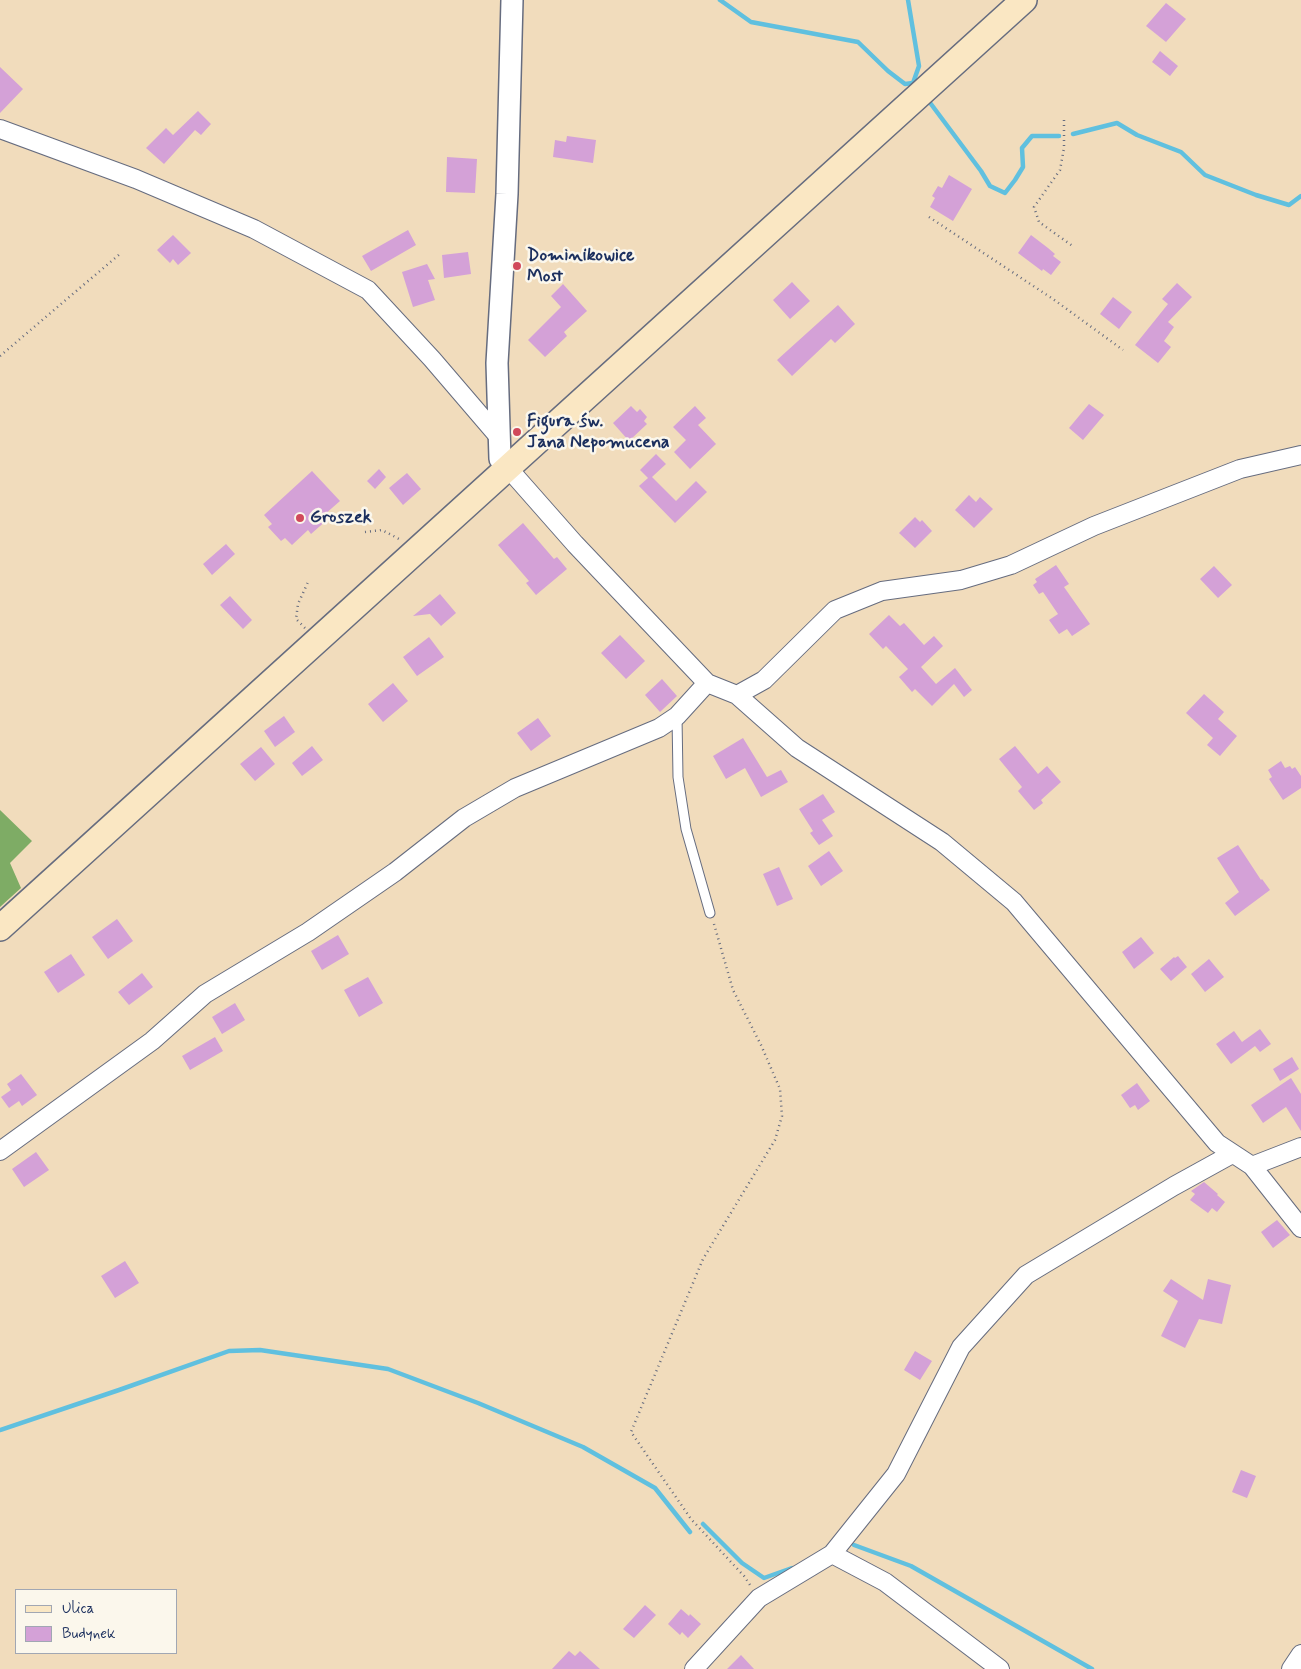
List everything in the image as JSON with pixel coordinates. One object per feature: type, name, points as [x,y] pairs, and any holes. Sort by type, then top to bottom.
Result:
[{"type":"main road","points":[[0,928],[1024,0]]},
{"type":"street","points":[[512,0],[507,194],[497,363],[500,459],[575,544],[707,683],[737,695],[797,748],[942,842],[1014,902],[1217,1143],[1252,1166],[1301,1228]]},
{"type":"street","points":[[0,129],[136,179],[245,226],[368,290],[432,359],[498,436]]},
{"type":"street","points":[[737,695],[764,680],[835,610],[882,591],[961,580],[1011,565],[1094,526],[1240,469],[1301,455]]},
{"type":"street","points":[[0,1151],[152,1041],[205,994],[332,916],[395,872],[464,818],[515,788],[659,728],[677,716],[707,683]]},
{"type":"street","points":[[1252,1166],[1301,1146]]},
{"type":"street","points":[[694,1669],[758,1598],[832,1554],[896,1474],[961,1347],[1026,1275],[1174,1186],[1232,1154]]},
{"type":"street","points":[[832,1554],[885,1582],[1000,1669]]},
{"type":"street","points":[[1291,1669],[1301,1654]]},
{"type":"lane","points":[[677,716],[678,777],[686,829],[710,913]]},
{"type":"path","points":[[1064,120],[1064,148],[1060,170],[1034,207],[1039,222],[1074,247]]},
{"type":"path","points":[[929,217],[1053,299],[1123,350]]},
{"type":"path","points":[[0,356],[121,252]]},
{"type":"path","points":[[365,532],[382,530],[399,539],[414,554]]},
{"type":"path","points":[[308,582],[298,604],[296,619],[318,641]]},
{"type":"path","points":[[710,913],[733,990],[780,1088],[782,1116],[775,1140],[703,1259],[631,1432],[690,1519],[744,1576],[758,1598]]},
{"type":"green space","points":[[0,810],[32,841],[10,863],[21,888],[0,907]]},
{"type":"building","points":[[1166,3],[1186,19],[1166,42],[1146,26]]},
{"type":"building","points":[[1160,51],[1178,66],[1170,76],[1152,62]]},
{"type":"building","points":[[0,67],[23,89],[0,113]]},
{"type":"building","points":[[198,111],[211,124],[201,135],[195,130],[164,164],[146,148],[166,128],[173,135]]},
{"type":"building","points":[[567,136],[596,140],[593,163],[553,157],[555,140],[566,142]]},
{"type":"building","points":[[447,157],[477,159],[475,193],[446,192]]},
{"type":"building","points":[[949,175],[972,189],[953,221],[930,207],[935,198],[932,196],[938,186],[942,188]]},
{"type":"building","points":[[408,230],[416,245],[371,271],[362,256]]},
{"type":"building","points":[[173,235],[191,253],[178,265],[173,259],[170,263],[157,250]]},
{"type":"building","points":[[1031,235],[1055,254],[1053,256],[1061,262],[1051,275],[1043,269],[1042,271],[1018,253]]},
{"type":"building","points":[[468,252],[471,274],[444,278],[442,255]]},
{"type":"building","points":[[427,264],[435,279],[428,280],[435,300],[413,307],[402,272]]},
{"type":"building","points":[[792,282],[810,301],[790,319],[773,300]]},
{"type":"building","points":[[1177,283],[1192,297],[1168,322],[1174,327],[1164,341],[1171,347],[1158,363],[1135,345],[1168,304],[1162,299]]},
{"type":"building","points":[[563,284],[587,311],[564,332],[567,336],[545,357],[528,340],[561,307],[551,296]]},
{"type":"building","points":[[1113,297],[1132,312],[1119,329],[1100,314]]},
{"type":"building","points":[[838,305],[855,324],[835,343],[831,339],[792,376],[777,360]]},
{"type":"building","points":[[1089,404],[1104,415],[1083,440],[1069,428]]},
{"type":"building","points":[[631,406],[637,412],[640,409],[647,417],[644,421],[647,424],[629,441],[613,423]]},
{"type":"building","points":[[695,406],[706,418],[698,425],[716,444],[690,469],[674,452],[686,440],[673,427]]},
{"type":"building","points":[[656,454],[666,464],[652,477],[676,501],[696,481],[707,492],[675,523],[639,486],[648,478],[640,470]]},
{"type":"building","points":[[379,469],[386,477],[375,489],[367,481]]},
{"type":"building","points":[[312,471],[340,501],[324,515],[328,519],[311,534],[308,530],[292,545],[285,538],[281,541],[268,527],[272,524],[264,515]]},
{"type":"building","points":[[407,473],[421,489],[403,505],[389,488]]},
{"type":"building","points":[[969,495],[976,502],[980,497],[993,509],[974,528],[955,510]]},
{"type":"building","points":[[915,517],[920,522],[922,520],[932,531],[915,548],[899,533]]},
{"type":"building","points":[[523,523],[554,559],[557,557],[567,569],[536,595],[526,583],[529,581],[498,545]]},
{"type":"building","points":[[226,544],[235,554],[212,575],[203,564]]},
{"type":"building","points":[[1056,565],[1069,584],[1064,587],[1090,624],[1072,636],[1067,629],[1059,634],[1049,620],[1058,614],[1043,592],[1039,594],[1033,585],[1037,582],[1035,579]]},
{"type":"building","points":[[1214,566],[1232,585],[1218,598],[1200,579]]},
{"type":"building","points":[[440,594],[456,613],[441,626],[430,614],[413,616]]},
{"type":"building","points":[[230,596],[252,620],[243,629],[220,605]]},
{"type":"building","points":[[889,615],[900,626],[904,623],[924,645],[934,636],[943,646],[921,667],[936,684],[955,668],[972,690],[964,697],[954,684],[932,706],[915,689],[912,692],[899,677],[908,669],[886,646],[883,649],[869,634]]},
{"type":"building","points":[[620,635],[645,661],[626,679],[601,653]]},
{"type":"building","points":[[429,637],[444,657],[417,676],[403,657]]},
{"type":"building","points":[[662,679],[677,696],[660,712],[645,695]]},
{"type":"building","points":[[393,683],[408,701],[383,722],[368,704]]},
{"type":"building","points":[[1204,694],[1224,712],[1218,719],[1237,736],[1220,756],[1207,745],[1213,738],[1186,713]]},
{"type":"building","points":[[284,716],[295,732],[275,747],[264,731]]},
{"type":"building","points":[[538,718],[551,736],[531,751],[517,733]]},
{"type":"building","points":[[743,738],[767,777],[781,770],[788,782],[761,797],[745,768],[726,779],[713,756]]},
{"type":"building","points":[[312,746],[323,760],[302,776],[292,763]]},
{"type":"building","points":[[1015,746],[1038,774],[1047,766],[1061,782],[1041,800],[1043,803],[1034,810],[1018,791],[1022,787],[999,759]]},
{"type":"building","points":[[261,747],[275,764],[255,781],[240,764]]},
{"type":"building","points":[[1281,761],[1285,768],[1290,766],[1292,769],[1295,767],[1301,776],[1301,788],[1283,800],[1269,779],[1272,777],[1268,770]]},
{"type":"building","points":[[823,794],[835,812],[822,820],[833,836],[819,845],[810,833],[813,831],[799,809]]},
{"type":"building","points":[[1238,845],[1261,880],[1270,890],[1235,916],[1225,903],[1239,892],[1217,858]]},
{"type":"building","points":[[829,851],[843,871],[821,886],[808,866]]},
{"type":"building","points":[[779,867],[793,899],[777,906],[763,874]]},
{"type":"building","points":[[117,919],[133,941],[108,959],[92,937]]},
{"type":"building","points":[[338,935],[349,954],[322,970],[311,951]]},
{"type":"building","points":[[1141,937],[1154,953],[1134,969],[1122,952]]},
{"type":"building","points":[[71,954],[85,975],[58,993],[44,972]]},
{"type":"building","points":[[1178,956],[1187,967],[1171,981],[1160,969],[1174,957]]},
{"type":"building","points":[[1209,959],[1224,977],[1205,992],[1191,974]]},
{"type":"building","points":[[142,973],[153,987],[129,1005],[118,992]]},
{"type":"building","points":[[368,977],[383,1003],[359,1017],[344,990]]},
{"type":"building","points":[[235,1003],[245,1020],[222,1034],[212,1017]]},
{"type":"building","points":[[1260,1029],[1271,1044],[1260,1052],[1255,1046],[1231,1064],[1216,1044],[1234,1031],[1242,1042]]},
{"type":"building","points":[[215,1037],[223,1051],[190,1070],[182,1056]]},
{"type":"building","points":[[1292,1057],[1299,1069],[1280,1081],[1273,1069]]},
{"type":"building","points":[[21,1074],[37,1095],[22,1106],[19,1101],[9,1108],[1,1097],[11,1090],[7,1084]]},
{"type":"building","points":[[1291,1078],[1301,1094],[1301,1131],[1286,1107],[1263,1123],[1251,1105]]},
{"type":"building","points":[[1137,1083],[1150,1101],[1138,1110],[1135,1105],[1130,1108],[1121,1095]]},
{"type":"building","points":[[36,1152],[49,1170],[24,1187],[12,1169]]},
{"type":"building","points":[[1204,1182],[1225,1202],[1217,1212],[1212,1208],[1208,1213],[1190,1200],[1195,1194],[1191,1191]]},
{"type":"building","points":[[1277,1220],[1290,1235],[1273,1248],[1261,1232]]},
{"type":"building","points":[[125,1261],[139,1283],[115,1298],[101,1276]]},
{"type":"building","points":[[1171,1279],[1203,1300],[1208,1279],[1231,1285],[1222,1324],[1199,1319],[1185,1348],[1161,1336],[1178,1301],[1163,1291]]},
{"type":"building","points":[[915,1351],[932,1361],[920,1380],[904,1370]]},
{"type":"building","points":[[1241,1470],[1256,1476],[1247,1498],[1232,1492]]},
{"type":"building","points":[[645,1605],[656,1615],[634,1638],[623,1629]]},
{"type":"building","points":[[681,1609],[701,1624],[688,1638],[682,1632],[680,1635],[668,1624]]},
{"type":"building","points":[[569,1651],[575,1656],[580,1651],[600,1669],[552,1669]]},
{"type":"building","points":[[741,1655],[754,1669],[727,1669]]},
{"type":"waterway","points":[[720,0],[751,22],[858,42],[888,71],[905,84],[913,83],[919,66],[908,0]]},
{"type":"waterway","points":[[931,104],[990,186],[1005,193],[1023,167],[1022,148],[1032,136],[1059,136]]},
{"type":"waterway","points":[[1073,134],[1117,123],[1137,135],[1181,152],[1205,175],[1256,195],[1289,205],[1301,196]]},
{"type":"waterway","points":[[0,1430],[229,1351],[260,1350],[388,1369],[478,1403],[583,1447],[655,1488],[690,1532]]},
{"type":"waterway","points":[[703,1524],[742,1563],[764,1578],[792,1568]]},
{"type":"waterway","points":[[854,1545],[911,1566],[1092,1669]]},
{"type":"place","name":"Dominikowice Most","points":[[517,266]]},
{"type":"place","name":"Figura św. Jana Nepomucena","points":[[517,432]]},
{"type":"place","name":"Groszek","points":[[300,518]]}]
